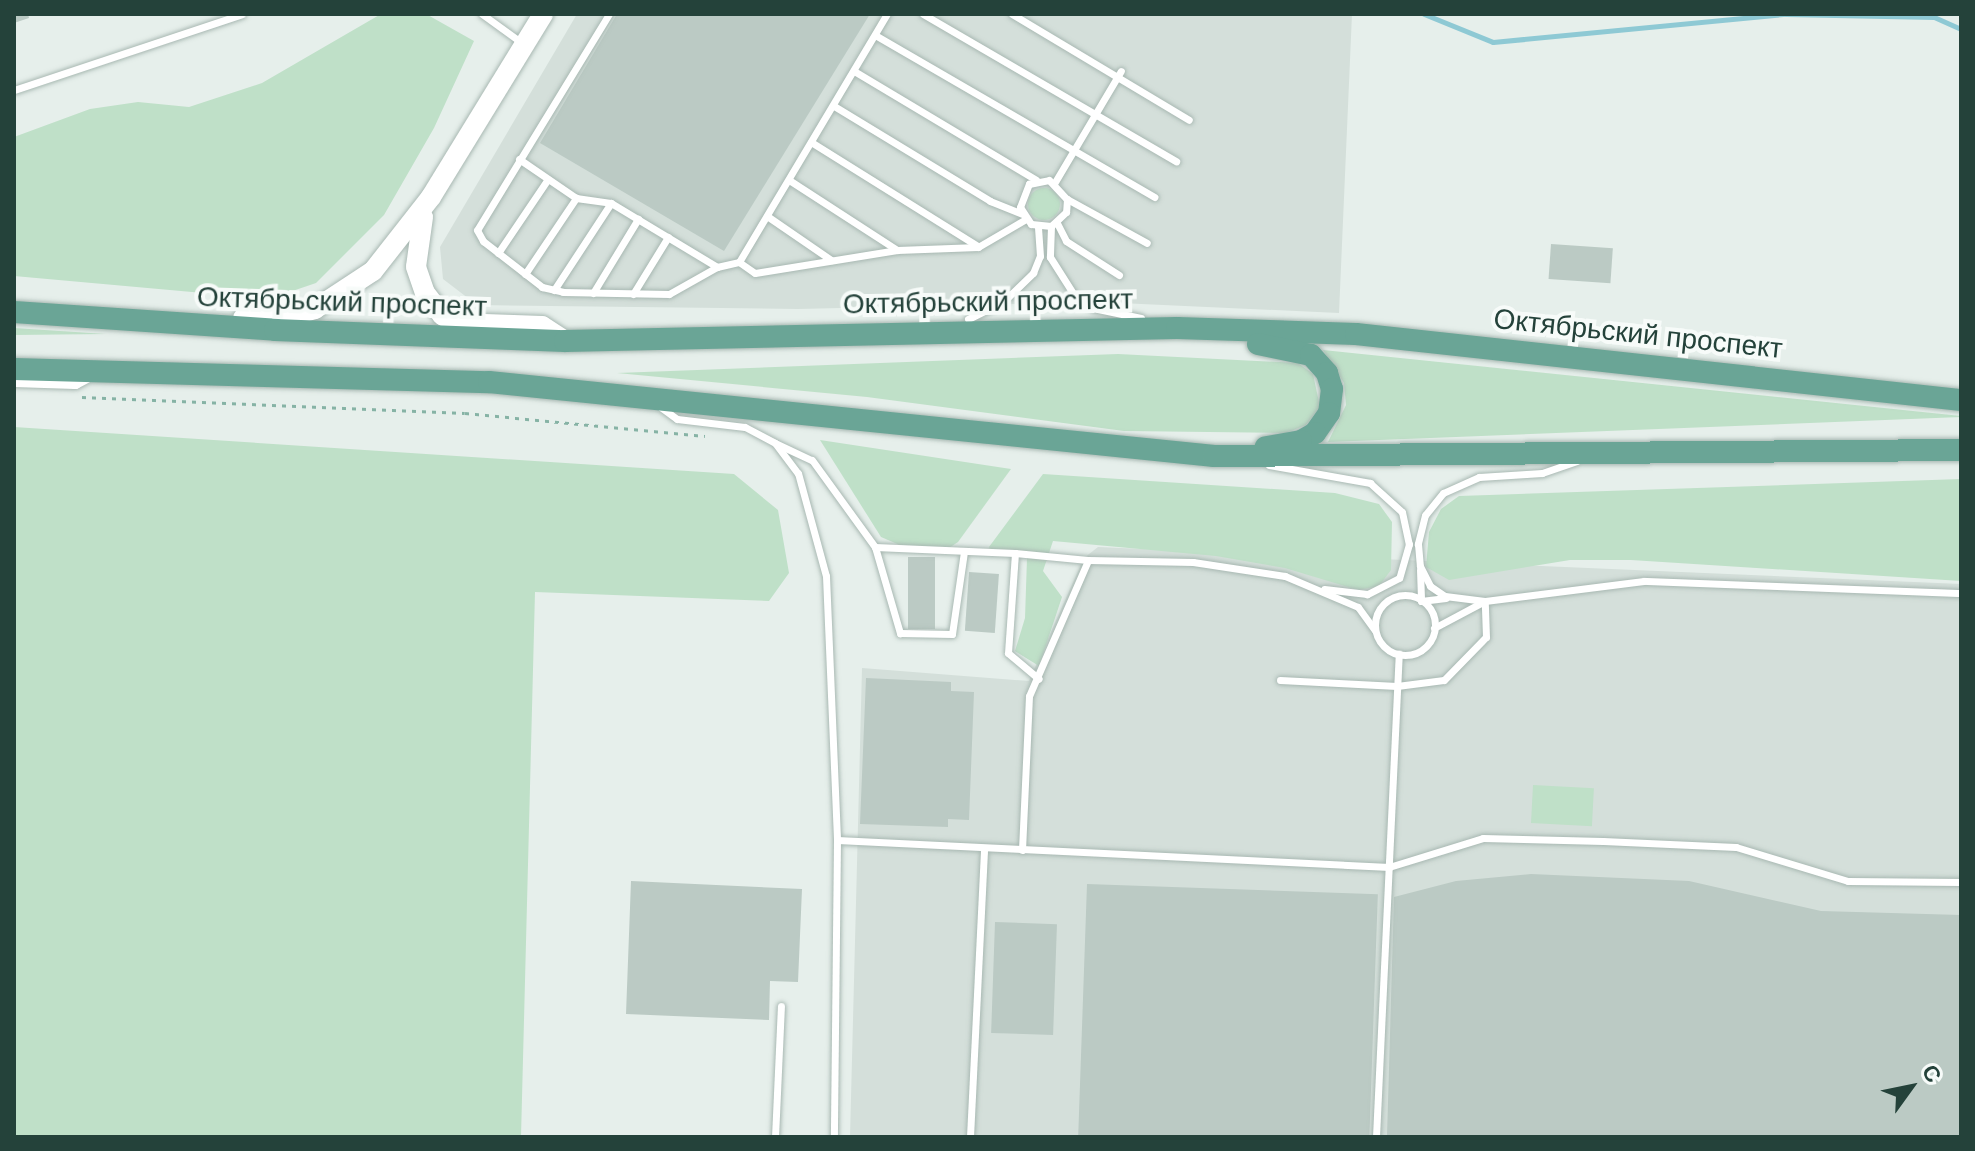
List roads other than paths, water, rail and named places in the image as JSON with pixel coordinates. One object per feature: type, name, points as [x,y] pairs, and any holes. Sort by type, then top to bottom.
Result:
[{"type":"main road","points":[[175,325],[215,317],[282,318],[331,301],[379,265],[431,197],[543,14]]},
{"type":"main road","points":[[431,197],[418,229],[415,257],[421,285],[436,308],[456,323],[542,326],[565,341]]},
{"type":"main road","name":"Октябрьский проспект","points":[[14,312],[175,325],[565,341],[1159,325],[1356,334],[1961,400]]},
{"type":"main road","points":[[900,334],[944,319],[1159,325],[1200,339],[1296,348],[1317,360],[1327,373],[1332,405],[1315,433],[1294,443],[1214,456]]},
{"type":"main road","points":[[14,369],[489,382],[645,396],[1074,446],[1214,456],[1586,456],[1961,450]]},
{"type":"street","points":[[14,380],[75,382],[96,371]]},
{"type":"lane","points":[[14,90],[242,14]]},
{"type":"lane","points":[[482,14],[524,44]]},
{"type":"lane","points":[[609,14],[479,221],[483,241],[525,274],[554,290],[669,294],[717,267],[739,262],[887,14]]},
{"type":"lane","points":[[923,14],[1176,161]]},
{"type":"lane","points":[[1012,14],[1119,73],[1189,120]]},
{"type":"lane","points":[[875,35],[1154,197]]},
{"type":"lane","points":[[854,71],[1036,180],[1055,182],[1067,199],[1147,243]]},
{"type":"lane","points":[[1055,182],[1119,73]]},
{"type":"lane","points":[[834,106],[990,201],[1038,226],[1054,224],[1066,212],[1067,199]]},
{"type":"lane","points":[[811,142],[978,247]]},
{"type":"lane","points":[[519,159],[576,198],[611,203],[717,267]]},
{"type":"lane","points":[[498,253],[548,179]]},
{"type":"lane","points":[[789,180],[897,250]]},
{"type":"lane","points":[[1024,217],[1021,194],[1036,180]]},
{"type":"lane","points":[[525,274],[576,198]]},
{"type":"lane","points":[[554,290],[611,203]]},
{"type":"lane","points":[[767,216],[832,260]]},
{"type":"lane","points":[[739,262],[755,273],[897,250],[978,247],[1024,217]]},
{"type":"lane","points":[[593,293],[638,219]]},
{"type":"lane","points":[[1054,224],[1066,241],[1119,275]]},
{"type":"lane","points":[[1054,224],[1050,257],[1076,298],[1093,308],[1159,325]]},
{"type":"lane","points":[[968,319],[1003,302],[1033,273],[1040,256],[1038,226]]},
{"type":"lane","points":[[633,294],[668,237]]},
{"type":"lane","points":[[645,396],[677,419],[745,427],[812,460],[875,547],[900,633],[952,634],[964,552]]},
{"type":"lane","points":[[775,443],[798,473],[826,576],[837,840],[834,1137]]},
{"type":"lane","points":[[1214,456],[1358,479],[1386,492],[1399,505],[1409,537],[1404,569],[1390,584],[1367,594]]},
{"type":"lane","points":[[1421,601],[1419,532],[1443,493],[1479,477],[1560,469],[1586,456]]},
{"type":"lane","points":[[875,547],[1015,553],[1088,560],[1193,562],[1285,576],[1358,607],[1384,647],[1399,654],[1422,650],[1434,628],[1485,601]]},
{"type":"lane","points":[[1015,553],[1008,653],[1039,679]]},
{"type":"lane","points":[[1022,850],[1029,696],[1039,679],[1088,560]]},
{"type":"lane","points":[[1420,566],[1434,590],[1452,597]]},
{"type":"lane","points":[[1421,601],[1452,597],[1485,601],[1644,581],[1961,593]]},
{"type":"lane","points":[[1375,630],[1388,598],[1390,584]]},
{"type":"lane","points":[[1313,587],[1388,598],[1407,596],[1421,601],[1432,612],[1434,628]]},
{"type":"lane","points":[[1280,680],[1397,686],[1444,680],[1486,637],[1485,601]]},
{"type":"lane","points":[[1376,1137],[1399,654]]},
{"type":"lane","points":[[837,840],[1389,867],[1443,847],[1483,838],[1522,838],[1736,847],[1848,881],[1961,882]]},
{"type":"lane","points":[[970,1137],[984,848]]},
{"type":"lane","points":[[775,1137],[781,1006]]},
{"type":"waterway","points":[[1424,14],[1493,42],[1786,14],[1934,17],[1961,29]]}]
